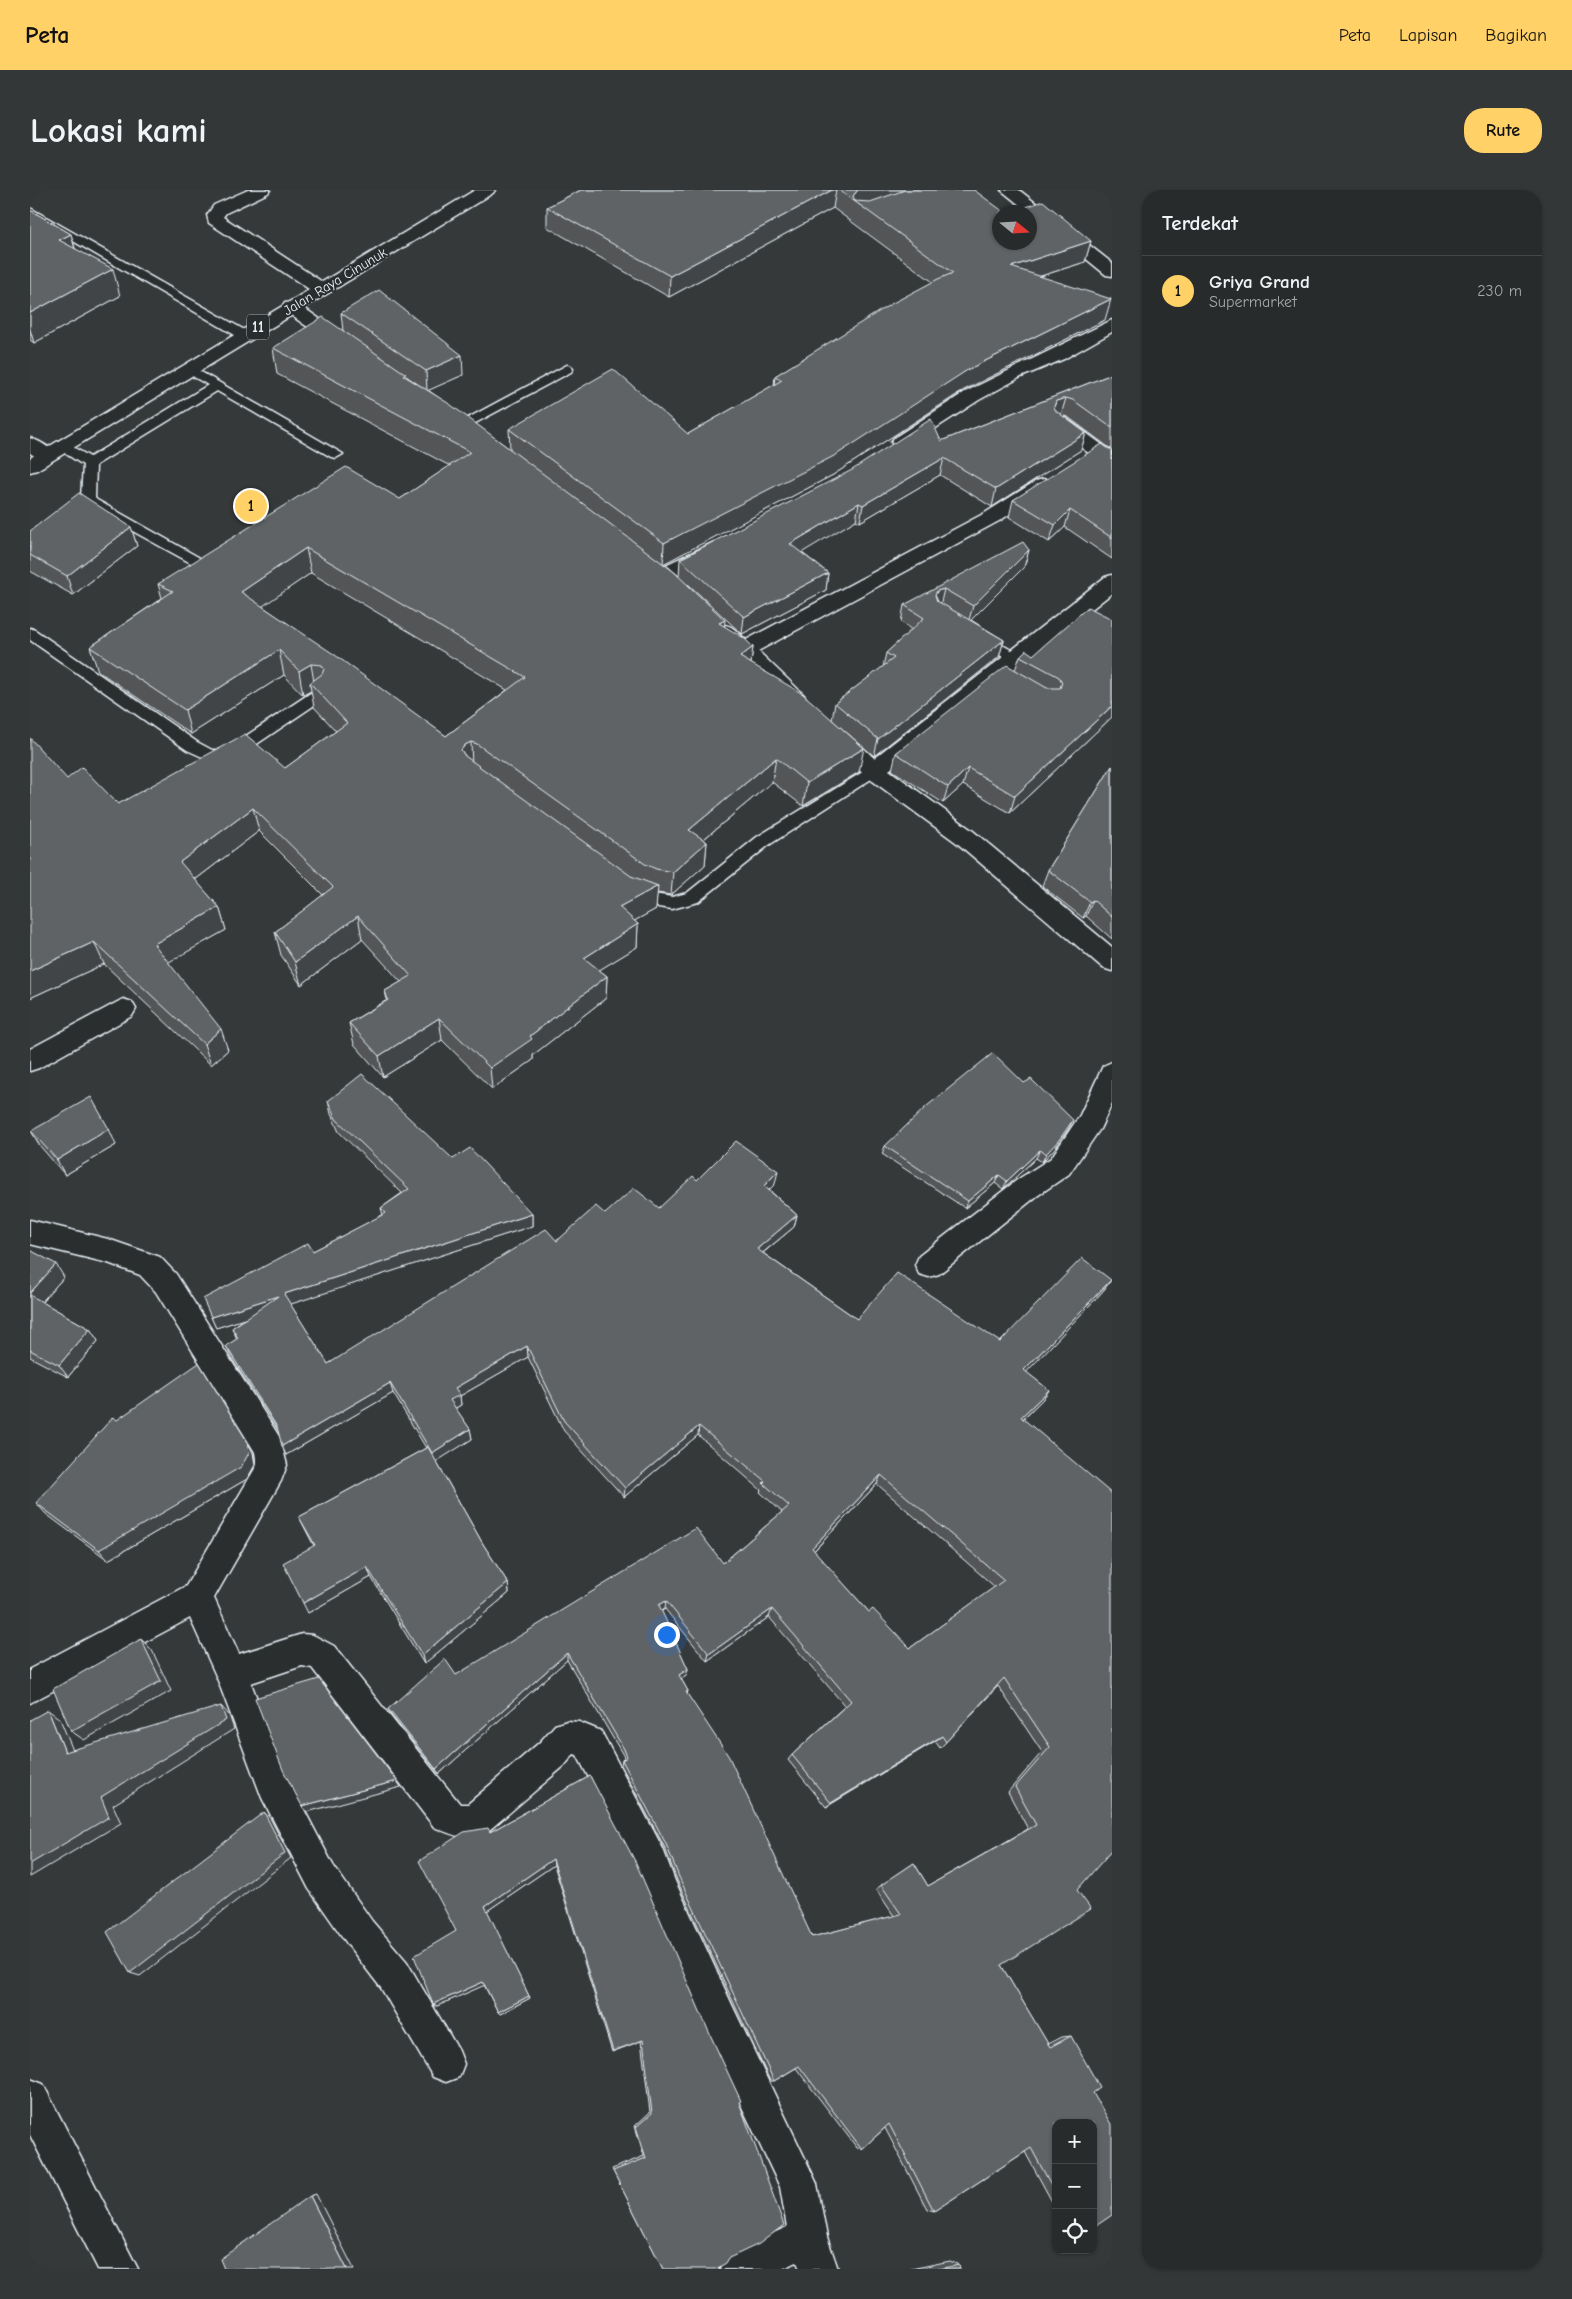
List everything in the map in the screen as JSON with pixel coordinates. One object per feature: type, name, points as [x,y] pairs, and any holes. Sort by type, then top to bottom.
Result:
[{"type":"main road","points":[[262,190],[220,209],[215,215],[215,219],[321,289]]},
{"type":"main road","name":"Jalan Raya Cinunuk","points":[[30,466],[46,448],[189,368],[487,190]]},
{"type":"main road","points":[[1009,190],[1031,197],[1112,272]]},
{"type":"main road","points":[[291,307],[364,358]]},
{"type":"main road","points":[[889,450],[972,396],[1015,373],[1058,355],[1112,326]]},
{"type":"main road","points":[[1060,423],[1097,457]]},
{"type":"main road","points":[[744,650],[992,517],[1056,476]]},
{"type":"main road","points":[[680,589],[655,569],[730,539]]},
{"type":"main road","points":[[874,770],[1007,676],[1017,659],[1076,609],[1112,582]]},
{"type":"main road","points":[[1076,609],[1098,622]]},
{"type":"main road","points":[[710,618],[814,718],[874,770],[965,838],[1112,961]]},
{"type":"main road","points":[[30,1061],[122,1009]]},
{"type":"main road","points":[[929,1265],[1027,1188],[1060,1166],[1091,1121],[1112,1073]]},
{"type":"main road","points":[[30,1232],[108,1251],[150,1266],[166,1283],[270,1448],[272,1465],[266,1481],[197,1597],[30,1687]]},
{"type":"main road","points":[[197,1597],[231,1674],[274,1786],[321,1876],[360,1933],[394,1975],[446,2064]]},
{"type":"main road","points":[[231,1674],[302,1650],[313,1652],[323,1657],[446,1815],[460,1822],[475,1820],[552,1754],[567,1737],[579,1738],[589,1743],[647,1852],[659,1886],[719,2018],[798,2184],[814,2253],[739,2269]]},
{"type":"main road","points":[[30,2097],[119,2269]]},
{"type":"lane","points":[[30,211],[244,335]]},
{"type":"lane","points":[[189,368],[216,386],[336,454]]},
{"type":"lane","points":[[461,425],[566,369]]},
{"type":"lane","points":[[90,463],[216,386]]},
{"type":"lane","points":[[46,448],[90,463]]},
{"type":"lane","points":[[90,463],[88,498],[92,503],[209,569]]},
{"type":"lane","points":[[970,631],[1017,659]]},
{"type":"lane","points":[[30,633],[192,746],[209,755],[228,756],[320,694]]},
{"type":"lane","points":[[621,882],[637,894],[652,900],[672,903],[692,898],[763,841],[874,770]]},
{"type":"building","points":[[581,190],[832,190],[670,276],[547,207]]},
{"type":"building","points":[[839,190],[858,190],[853,196],[855,201],[870,202],[905,190],[974,190],[994,205],[992,205],[992,250],[1037,250],[1037,205],[1032,205],[1043,201],[1091,241],[1011,267],[1111,299],[969,369],[836,455],[664,543],[509,429],[613,369],[688,434],[782,380],[775,376],[891,304],[953,273]]},
{"type":"building","points":[[30,210],[71,234],[59,240],[113,269],[30,313]]},
{"type":"building","points":[[379,290],[462,355],[426,371],[341,313]]},
{"type":"building","points":[[323,317],[406,374],[403,375],[451,405],[673,571],[725,620],[719,623],[744,638],[753,647],[740,657],[803,694],[864,748],[807,783],[776,758],[689,830],[707,842],[673,872],[656,869],[645,864],[477,744],[471,742],[465,745],[461,750],[465,756],[631,876],[658,886],[619,907],[638,924],[584,958],[607,976],[530,1036],[532,1039],[490,1068],[439,1018],[379,1056],[349,1023],[388,1000],[385,991],[411,976],[358,916],[295,962],[275,932],[333,887],[253,808],[180,862],[219,907],[154,944],[221,1029],[204,1044],[94,942],[30,971],[30,738],[67,779],[82,767],[118,804],[245,734],[285,768],[347,723],[310,683],[322,674],[324,669],[322,665],[311,664],[299,671],[279,650],[185,710],[90,647],[173,591],[158,584],[346,467],[400,499],[470,452],[273,348]],"holes":[[[306,548],[525,677],[446,736],[335,655],[241,592]]]},
{"type":"building","points":[[1112,374],[1112,428],[1073,400],[1066,398],[1056,401],[1054,407],[1056,411],[1086,433],[996,489],[944,458],[863,505],[859,503],[790,544],[828,573],[744,617],[680,559],[852,470],[931,419],[941,441]]},
{"type":"building","points":[[1102,444],[1112,449],[1112,538],[1070,510],[1055,525],[1013,500]]},
{"type":"building","points":[[79,493],[131,527],[67,576],[30,555],[30,531]]},
{"type":"building","points":[[1023,542],[1029,550],[973,606],[944,589],[937,591],[935,595],[937,601],[1004,640],[878,739],[835,703],[894,658],[886,653],[924,618],[904,605]]},
{"type":"building","points":[[1088,607],[1112,619],[1112,706],[1015,796],[968,768],[948,787],[896,753],[1007,665],[1047,688],[1060,688],[1062,682],[1059,677],[1020,656],[1026,650],[1033,655]]},
{"type":"building","points":[[1112,766],[1112,917],[1093,900],[1090,902],[1048,870]]},
{"type":"building","points":[[993,1053],[1024,1083],[1031,1079],[1073,1120],[1046,1154],[1040,1150],[1007,1181],[999,1175],[968,1201],[885,1146],[927,1106]]},
{"type":"building","points":[[362,1074],[453,1159],[470,1148],[532,1214],[284,1294],[328,1364],[546,1229],[557,1241],[596,1206],[605,1214],[634,1188],[659,1208],[693,1176],[697,1180],[736,1141],[778,1171],[764,1186],[797,1215],[757,1249],[857,1319],[897,1273],[1000,1342],[1082,1258],[1111,1280],[1024,1370],[1049,1390],[1021,1417],[1112,1494],[1112,1850],[1077,1890],[1091,1909],[1001,1965],[1050,2047],[1071,2036],[1100,2088],[1093,2093],[1112,2126],[1112,2215],[1097,2225],[1097,2119],[1052,2119],[1052,2187],[1031,2148],[934,2211],[889,2124],[862,2149],[799,2066],[774,2081],[679,1877],[666,1844],[622,1760],[627,1757],[624,1749],[567,1653],[436,1769],[388,1709],[445,1659],[456,1675],[696,1528],[723,1563],[789,1506],[763,1483],[765,1481],[699,1426],[625,1488],[564,1421],[527,1346],[455,1388],[460,1395],[450,1400],[470,1429],[432,1453],[390,1383],[282,1446],[277,1427],[226,1346],[238,1338],[232,1328],[278,1296],[211,1317],[203,1299],[308,1243],[313,1251],[386,1213],[381,1208],[409,1189],[336,1119],[328,1101]],"holes":[[[881,1475],[1004,1580],[910,1648],[873,1609],[869,1612],[812,1548]],[[666,1601],[709,1654],[772,1609],[851,1701],[792,1755],[831,1803],[942,1736],[946,1742],[1004,1678],[1050,1747],[1015,1787],[1036,1825],[928,1886],[914,1863],[881,1885],[901,1914],[812,1937],[729,1757],[686,1692],[688,1691],[679,1675],[688,1669],[659,1605]]]},
{"type":"building","points":[[91,1097],[109,1129],[57,1160],[31,1131]]},
{"type":"building","points":[[30,1250],[56,1264],[30,1293]]},
{"type":"building","points":[[30,1295],[90,1329],[59,1365],[30,1350]]},
{"type":"building","points":[[199,1363],[247,1441],[249,1453],[241,1467],[99,1550],[36,1503],[113,1417],[117,1420]]},
{"type":"building","points":[[428,1447],[483,1544],[508,1583],[422,1655],[367,1567],[303,1603],[283,1563],[315,1545],[299,1517]]},
{"type":"building","points":[[141,1639],[161,1681],[71,1731],[53,1689]]},
{"type":"building","points":[[319,1679],[397,1781],[302,1806],[283,1770],[255,1698]]},
{"type":"building","points":[[221,1706],[226,1720],[101,1797],[109,1817],[30,1864],[30,1720],[48,1710],[65,1752]]},
{"type":"building","points":[[590,1776],[636,1863],[708,2030],[741,2101],[739,2102],[784,2225],[759,2244],[729,2258],[726,2263],[716,2269],[663,2269],[613,2171],[646,2158],[636,2127],[652,2113],[643,2040],[613,2051],[553,1859],[485,1906],[529,1996],[498,2012],[483,1982],[433,2004],[414,1956],[456,1931],[419,1861],[464,1832],[488,1828],[490,1832]]},
{"type":"building","points":[[264,1812],[285,1853],[130,1973],[107,1932]]},
{"type":"building","points":[[310,2196],[347,2269],[224,2269],[220,2259]]},
{"type":"building","points":[[959,2265],[960,2269],[939,2269]]},
{"type":"place","name":"Griya Grand","points":[[251,506]]}]
